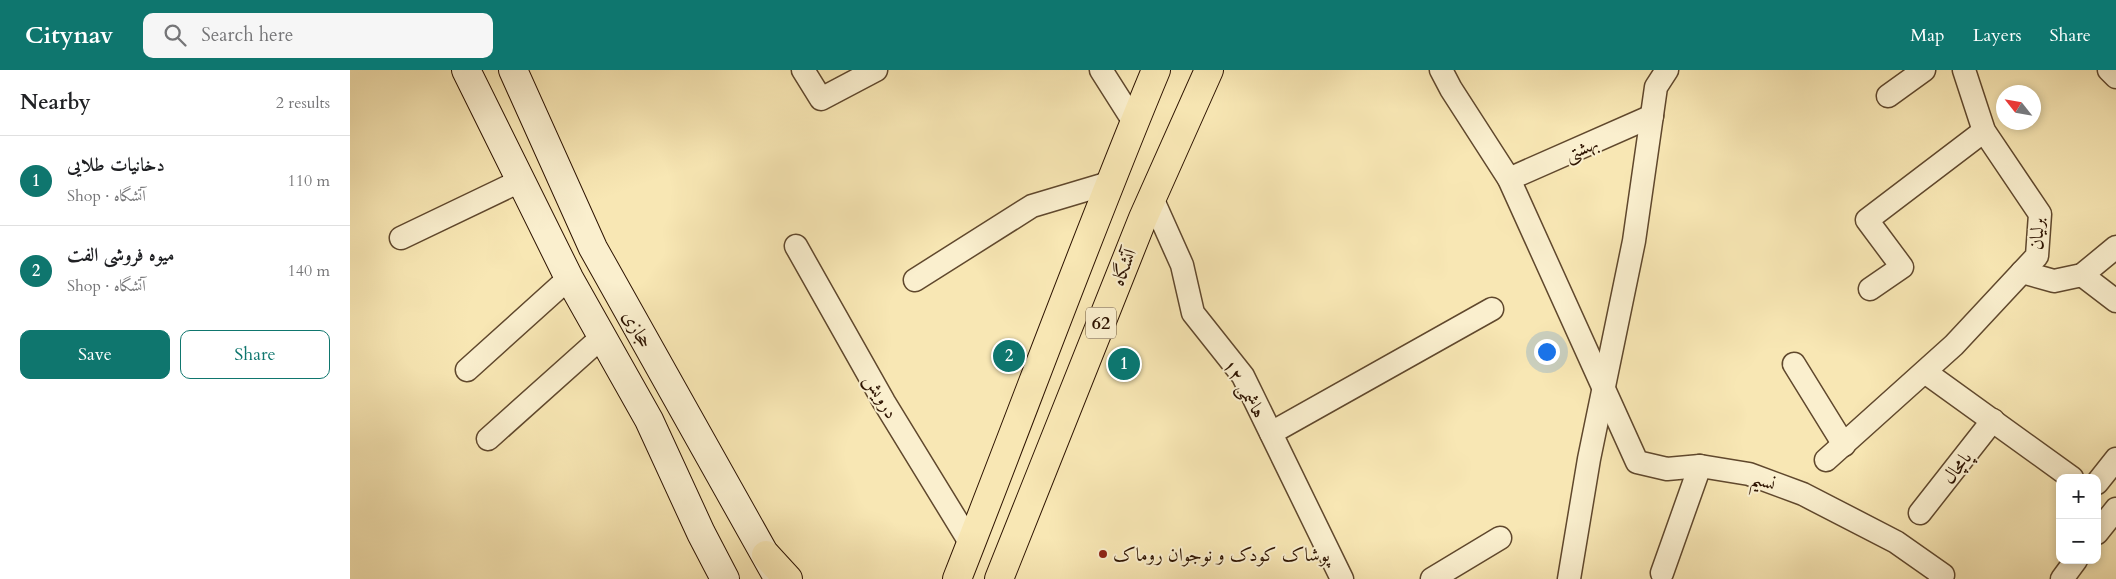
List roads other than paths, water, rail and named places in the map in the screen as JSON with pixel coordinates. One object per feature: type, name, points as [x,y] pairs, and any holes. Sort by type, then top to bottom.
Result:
[{"type":"main road","name":"حجازی","points":[[466,70],[568,278],[648,420],[701,533],[726,579]]},
{"type":"main road","name":"حجازی","points":[[513,70],[593,248],[780,579]]},
{"type":"main road","name":"62","points":[[957,579],[1109,183],[1156,70]]},
{"type":"main road","name":"آتشگاه","points":[[999,579],[1152,198],[1209,70]]},
{"type":"main road","points":[[669,464],[701,442]]},
{"type":"main road","points":[[940,579],[970,544]]},
{"type":"main road","points":[[766,555],[788,579]]},
{"type":"street","points":[[803,70],[821,99],[868,72]]},
{"type":"street","points":[[1101,70],[1134,122]]},
{"type":"street","points":[[1442,70],[1451,89],[1509,179],[1604,389]]},
{"type":"street","points":[[1569,579],[1589,459],[1634,241],[1656,87],[1667,70]]},
{"type":"street","points":[[1888,96],[1924,70]]},
{"type":"street","name":"برلیان","points":[[1826,460],[1954,345],[2037,256],[2040,214],[1984,131],[1964,70]]},
{"type":"street","points":[[2109,70],[2116,77]]},
{"type":"street","name":"بهشتی","points":[[1509,179],[1652,116]]},
{"type":"street","points":[[1870,289],[1902,267],[1867,220],[1984,131]]},
{"type":"street","points":[[401,238],[520,181]]},
{"type":"street","points":[[915,280],[1032,206],[1109,183]]},
{"type":"street","name":"۱۲ هاشمی","points":[[1152,198],[1182,265],[1193,313],[1243,376],[1342,579]]},
{"type":"street","name":"درویش","points":[[796,246],[884,402],[970,544]]},
{"type":"street","points":[[2022,272],[2054,281],[2082,275],[2116,247]]},
{"type":"street","points":[[2082,275],[2116,301]]},
{"type":"street","points":[[467,370],[568,278]]},
{"type":"street","points":[[1271,433],[1492,309]]},
{"type":"street","points":[[488,439],[602,337]]},
{"type":"street","points":[[1794,364],[1844,445]]},
{"type":"street","points":[[1925,372],[2067,474]]},
{"type":"street","name":"نسیم","points":[[1604,389],[1637,462],[1667,469],[1700,466],[1749,474],[1803,494],[1896,542],[1943,575],[1940,579]]},
{"type":"street","name":"پامچال","points":[[1920,513],[1993,420]]},
{"type":"street","points":[[2101,479],[2116,460]]},
{"type":"street","points":[[1662,573],[1700,466]]},
{"type":"street","points":[[2101,499],[2116,509],[2101,528]]},
{"type":"street","points":[[1432,579],[1500,538]]},
{"type":"street","points":[[2062,579],[2073,564]]},
{"type":"place","name":"میوه فروشی الفت","points":[[1009,356]]},
{"type":"place","name":"دخانیات طلایی","points":[[1124,364]]},
{"type":"place","name":"پوشاک کودک و نوجوان روماک","points":[[1103,554]]}]
